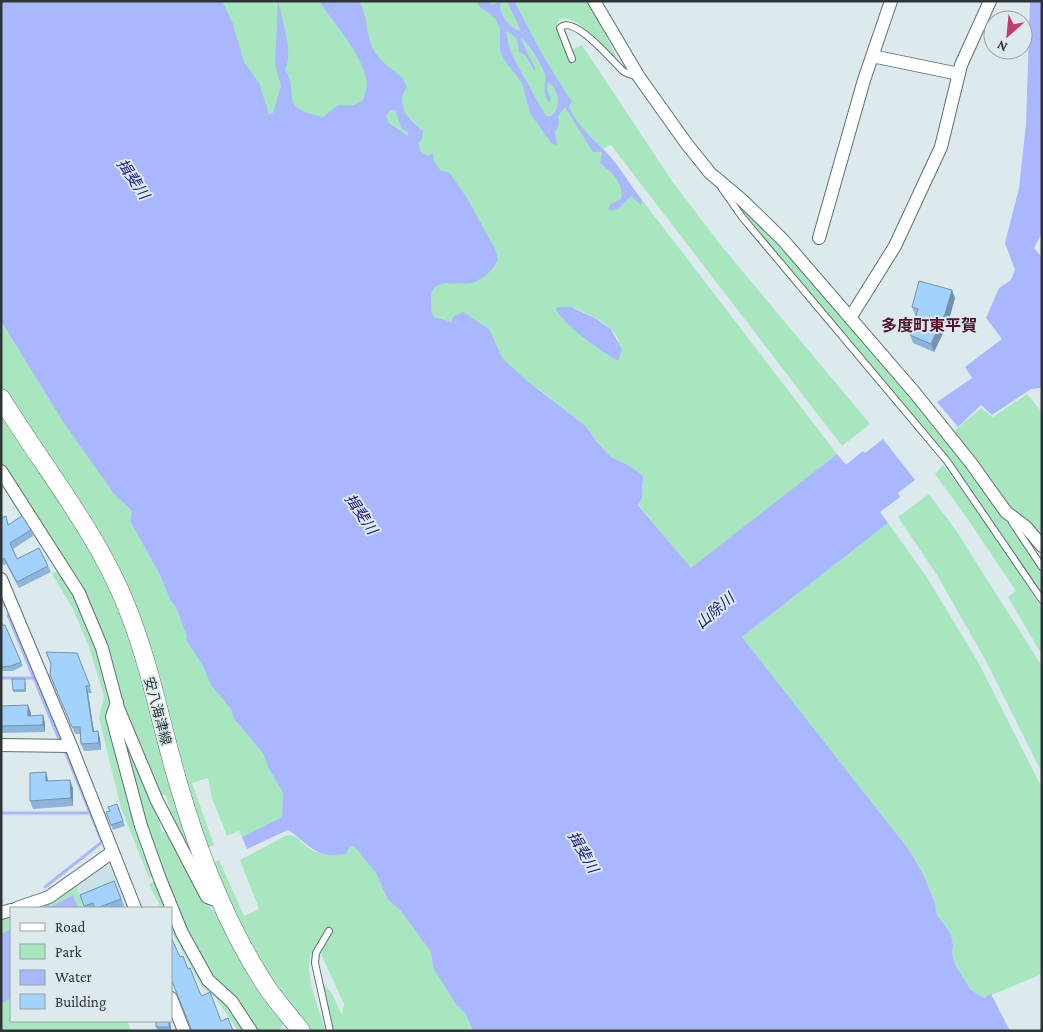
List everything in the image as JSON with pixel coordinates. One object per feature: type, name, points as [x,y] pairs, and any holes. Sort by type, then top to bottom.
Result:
[{"type":"main road","name":"安八海津線","points":[[1,398],[110,570],[126,604],[140,644],[192,828],[220,902],[234,932],[265,984],[301,1031]]},
{"type":"street","points":[[594,1],[639,77],[710,173],[741,199],[782,240],[915,393],[971,463],[1006,512],[1026,526],[1042,546]]},
{"type":"street","points":[[819,238],[872,56],[891,1]]},
{"type":"street","points":[[850,318],[895,246],[941,147],[961,65],[990,1]]},
{"type":"street","points":[[872,56],[960,74]]},
{"type":"street","points":[[2,472],[79,593],[102,648],[117,702],[157,801],[207,897],[220,902]]},
{"type":"street","points":[[1,579],[8,610],[71,746],[134,907]]},
{"type":"street","points":[[117,702],[112,717],[141,826],[171,907]]},
{"type":"street","points":[[1,745],[71,746]]},
{"type":"street","points":[[20,907],[49,897],[111,853]]},
{"type":"street","points":[[172,908],[182,933],[208,980],[232,1002],[250,1031]]},
{"type":"street","points":[[172,1001],[184,1031]]},
{"type":"lane","points":[[572,59],[561,34],[560,28],[563,25],[573,26],[582,31],[625,72],[639,77]]},
{"type":"lane","points":[[710,173],[742,217],[947,461],[1042,600]]},
{"type":"lane","points":[[1006,512],[1042,567]]},
{"type":"lane","points":[[329,931],[316,953],[315,963],[330,1031]]},
{"type":"shaded area","points":[[104,864],[112,869],[129,907],[84,907],[75,884]]},
{"type":"green space","points":[[207,1],[589,1],[617,58],[582,27],[567,19],[560,19],[558,24],[559,36],[574,64],[576,61],[571,50],[582,45],[672,181],[723,248],[870,424],[842,446],[611,145],[603,149],[837,454],[691,569],[638,504],[643,487],[643,476],[630,466],[611,457],[596,441],[586,426],[539,389],[443,335],[274,129]],"holes":[[[571,307],[597,319],[614,332],[618,343],[618,361],[580,334],[569,319],[565,308]]]},
{"type":"green space","points":[[733,196],[777,237],[960,455],[1042,572],[1042,595],[950,460],[731,199]]},
{"type":"green space","points":[[1,321],[63,422],[121,501],[132,511],[130,521],[160,575],[171,602],[175,605],[187,637],[186,640],[231,709],[234,719],[263,753],[268,767],[283,793],[282,817],[242,837],[239,831],[227,836],[212,798],[208,778],[192,783],[214,845],[205,849],[89,524],[1,385]]},
{"type":"green space","points":[[1027,394],[1042,412],[1042,546],[1030,535],[953,432],[981,408],[993,417]]},
{"type":"green space","points":[[1,409],[104,573],[122,614],[203,874],[176,831],[166,795],[160,795],[123,711],[105,648],[38,520],[1,463]]},
{"type":"green space","points":[[943,465],[1000,542],[1042,609],[1042,655],[1008,597],[1016,591],[935,474]]},
{"type":"green space","points":[[929,494],[955,529],[1042,666],[1042,773],[986,661],[937,575],[898,517]]},
{"type":"green space","points":[[888,523],[926,576],[977,660],[1042,788],[1042,974],[984,998],[971,990],[956,966],[952,954],[951,934],[937,915],[935,903],[924,876],[910,851],[742,637]]},
{"type":"green space","points":[[60,570],[85,616],[98,647],[170,907],[160,907],[149,884],[154,882],[153,877],[149,878],[121,808],[99,718],[104,696],[89,647],[73,609],[52,574]]},
{"type":"green space","points":[[117,715],[150,792],[162,832],[168,831],[204,901],[222,920],[285,1020],[279,1031],[255,1031],[213,980],[187,932],[146,827]]},
{"type":"green space","points":[[287,835],[294,836],[310,849],[323,854],[346,854],[350,846],[355,847],[370,864],[381,882],[388,900],[400,910],[431,952],[433,968],[457,1006],[465,1013],[473,1031],[334,1031],[322,982],[331,992],[342,1015],[344,1004],[321,954],[315,948],[309,964],[310,976],[326,1031],[311,1031],[271,982],[242,933],[211,864],[219,860],[244,916],[259,909],[240,860]]},
{"type":"green space","points":[[75,884],[84,907],[29,907]]},
{"type":"green space","points":[[10,913],[10,1022],[127,1022],[131,1031],[1,1031],[1,916]]},
{"type":"green space","points":[[172,914],[248,1031],[238,1031],[216,998],[202,987],[172,932]]},
{"type":"water","points":[[1,1],[222,1],[233,24],[244,62],[259,83],[269,114],[273,113],[281,86],[275,64],[278,1],[288,46],[285,70],[291,87],[292,100],[299,109],[323,117],[338,105],[354,105],[363,100],[367,85],[366,75],[356,53],[319,1],[359,1],[370,41],[376,54],[405,82],[407,87],[403,94],[403,106],[408,117],[423,131],[422,139],[418,143],[421,152],[428,156],[433,153],[434,161],[441,171],[449,172],[467,198],[497,255],[497,261],[493,268],[478,280],[465,284],[439,285],[434,288],[431,302],[434,317],[451,322],[454,316],[463,312],[489,329],[503,359],[526,380],[586,426],[596,441],[611,457],[630,466],[643,476],[642,497],[638,505],[691,568],[837,454],[846,465],[863,451],[865,453],[883,439],[915,480],[898,493],[900,497],[880,512],[888,523],[742,637],[910,851],[924,876],[935,903],[937,915],[951,934],[952,954],[956,966],[971,990],[984,998],[991,994],[1010,1031],[473,1031],[465,1013],[457,1006],[433,968],[431,952],[400,910],[388,900],[376,873],[355,847],[350,846],[346,854],[328,855],[314,850],[288,830],[247,849],[242,837],[282,817],[283,793],[268,767],[263,753],[234,719],[231,709],[211,685],[203,666],[186,640],[187,637],[175,605],[171,602],[160,575],[130,521],[132,511],[115,495],[63,422],[1,321]],"holes":[[[390,110],[395,110],[402,129],[408,132],[408,136],[389,123],[386,116]]]},
{"type":"water","points":[[476,1],[487,1],[493,5],[500,1],[501,11],[505,20],[512,27],[521,31],[507,1],[514,1],[543,56],[572,102],[569,106],[572,113],[585,131],[616,163],[642,200],[641,205],[631,196],[619,208],[611,211],[608,209],[611,204],[621,199],[622,194],[619,183],[613,174],[600,164],[602,152],[593,152],[565,107],[558,116],[559,125],[555,132],[557,144],[551,143],[530,113],[522,83],[504,60],[500,50],[500,29],[495,18],[480,7]],"holes":[[[506,30],[517,39],[519,52],[526,56],[535,72],[535,68],[520,37],[530,47],[544,70],[545,95],[548,102],[551,100],[547,89],[548,82],[555,89],[558,104],[551,116],[547,116],[541,108],[516,63]]]},
{"type":"water","points":[[1030,1],[1042,1],[1042,233],[1034,248],[1042,257],[1042,388],[1031,389],[992,415],[981,405],[958,427],[937,402],[972,378],[965,367],[1002,339],[986,318],[999,288],[1011,280],[1015,270],[1005,243],[1019,188],[1026,124],[1028,60],[1033,60],[1033,10],[1030,10]]},
{"type":"water","points":[[557,307],[571,307],[595,318],[611,329],[622,350],[618,361],[592,345],[577,332],[562,318],[556,310]]},
{"type":"water","points":[[73,895],[78,907],[51,907]]},
{"type":"water","points":[[49,903],[51,907],[45,907],[44,905]]},
{"type":"water","points":[[10,930],[10,999],[2,1003],[1,1012],[1,934]]},
{"type":"building","points":[[919,281],[952,290],[945,314],[931,344],[910,335],[918,309],[912,307]]},
{"type":"building","points":[[6,516],[8,525],[22,516],[31,530],[10,543],[17,559],[39,548],[48,566],[17,582],[4,558],[1,559],[1,518]]},
{"type":"building","points":[[1,625],[5,625],[21,662],[11,666],[1,667]]},
{"type":"building","points":[[46,652],[77,653],[90,686],[86,686],[93,732],[98,731],[99,743],[81,744],[80,727],[72,727],[50,675],[51,664]]},
{"type":"building","points":[[12,679],[25,679],[25,690],[13,690]]},
{"type":"building","points":[[28,705],[28,716],[43,715],[43,725],[1,726],[1,706]]},
{"type":"building","points":[[46,772],[46,781],[70,780],[71,798],[30,801],[30,773]]},
{"type":"building","points":[[117,804],[123,821],[111,825],[106,812],[110,811],[108,807]]},
{"type":"building","points":[[114,881],[121,899],[100,907],[95,907],[93,903],[84,906],[80,895]]},
{"type":"building","points":[[172,939],[180,957],[183,956],[188,969],[190,968],[200,993],[202,996],[210,992],[221,1021],[228,1018],[233,1031],[192,1031],[172,981]]},
{"type":"building","points":[[156,1022],[169,1022],[169,1027],[156,1027]]},
{"type":"waterway","points":[[1,597],[5,606]]},
{"type":"waterway","points":[[8,615],[59,739]]},
{"type":"waterway","points":[[1,678],[34,678]]},
{"type":"waterway","points":[[45,887],[102,842],[65,751]]},
{"type":"waterway","points":[[1,813],[90,813]]},
{"type":"district","name":"多度町東平賀","points":[[929,325]]},
{"type":"water label","name":"揖斐川","points":[[133,179]]},
{"type":"water label","name":"揖斐川","points":[[361,514]]},
{"type":"water label","name":"山除川","points":[[715,611]]},
{"type":"water label","name":"揖斐川","points":[[583,852]]}]
